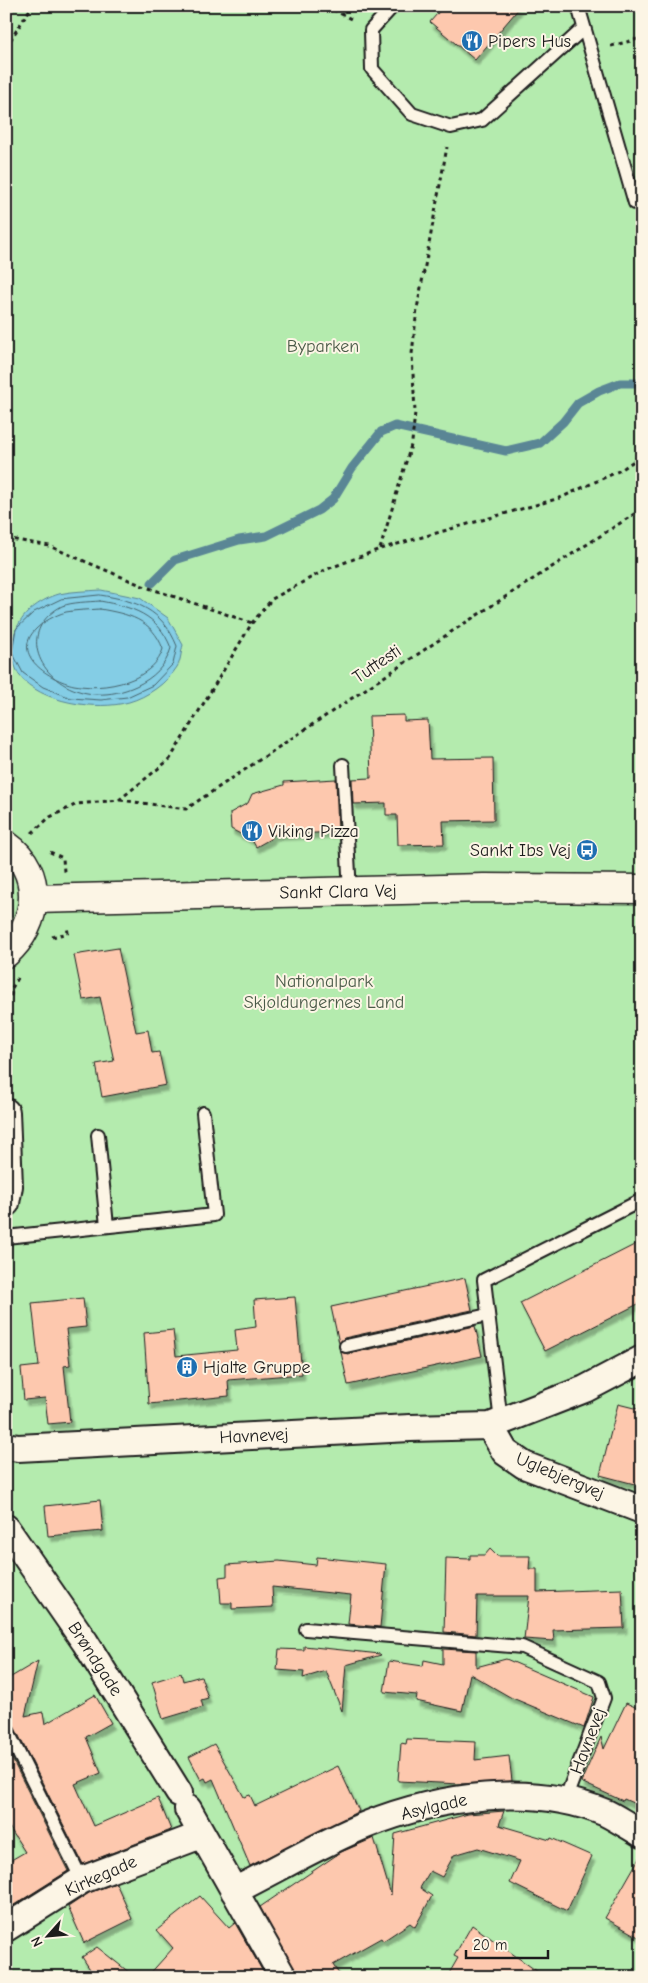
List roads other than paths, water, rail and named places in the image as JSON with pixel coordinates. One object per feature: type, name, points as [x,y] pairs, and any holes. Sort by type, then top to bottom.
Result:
[{"type":"main road","points":[[6,953],[18,942],[30,922],[34,899],[28,872],[9,847]]},
{"type":"main road","name":"Sankt Clara Vej","points":[[34,899],[484,888],[642,888]]},
{"type":"street","points":[[6,1112],[10,1186],[6,1203]]},
{"type":"street","name":"Havnevej","points":[[6,1446],[18,1448],[496,1424],[585,1389],[642,1360]]},
{"type":"street","name":"Uglebjergvej","points":[[496,1424],[505,1452],[524,1465],[642,1510]]},
{"type":"street","name":"Brøndgade","points":[[6,1528],[85,1642],[184,1801],[201,1835],[283,1977]]},
{"type":"street","name":"Asylgade","points":[[234,1891],[366,1825],[442,1802],[500,1794],[565,1800],[606,1814],[642,1834]]},
{"type":"street","name":"Kirkegade","points":[[6,1928],[82,1880],[201,1835]]},
{"type":"lane","points":[[394,6],[372,30],[372,69],[412,114],[451,127],[482,120],[584,28]]},
{"type":"lane","points":[[578,6],[635,203]]},
{"type":"lane","points":[[343,765],[350,892]]},
{"type":"lane","points":[[6,1237],[214,1215],[203,1114]]},
{"type":"lane","points":[[98,1135],[107,1226]]},
{"type":"lane","points":[[496,1424],[484,1280],[642,1200]]},
{"type":"lane","points":[[346,1346],[488,1315]]},
{"type":"lane","name":"Havnevej","points":[[306,1629],[522,1647],[599,1682],[604,1698],[565,1800]]},
{"type":"lane","points":[[6,1728],[82,1880]]},
{"type":"water","points":[[101,590],[140,598],[168,618],[183,645],[179,662],[173,673],[149,693],[136,700],[116,705],[101,706],[70,702],[55,698],[28,685],[19,675],[14,661],[12,648],[18,625],[35,606],[46,599],[59,594]]},
{"type":"waterway","points":[[152,583],[175,560],[239,540],[266,536],[319,510],[333,499],[352,468],[381,432],[395,426],[506,451],[540,443],[563,422],[578,403],[599,391],[620,383],[642,383]]},
{"type":"place","name":"Pipers Hus","points":[[472,41]]},
{"type":"place","name":"Viking Pizza","points":[[252,831]]},
{"type":"place","name":"Sankt Ibs Vej","points":[[587,850]]},
{"type":"place","name":"Hjalte Gruppe","points":[[187,1367]]},
{"type":"park label","name":"Byparken","points":[[323,346]]},
{"type":"park label","name":"Nationalpark Skjoldungernes Land","points":[[324,991]]}]
